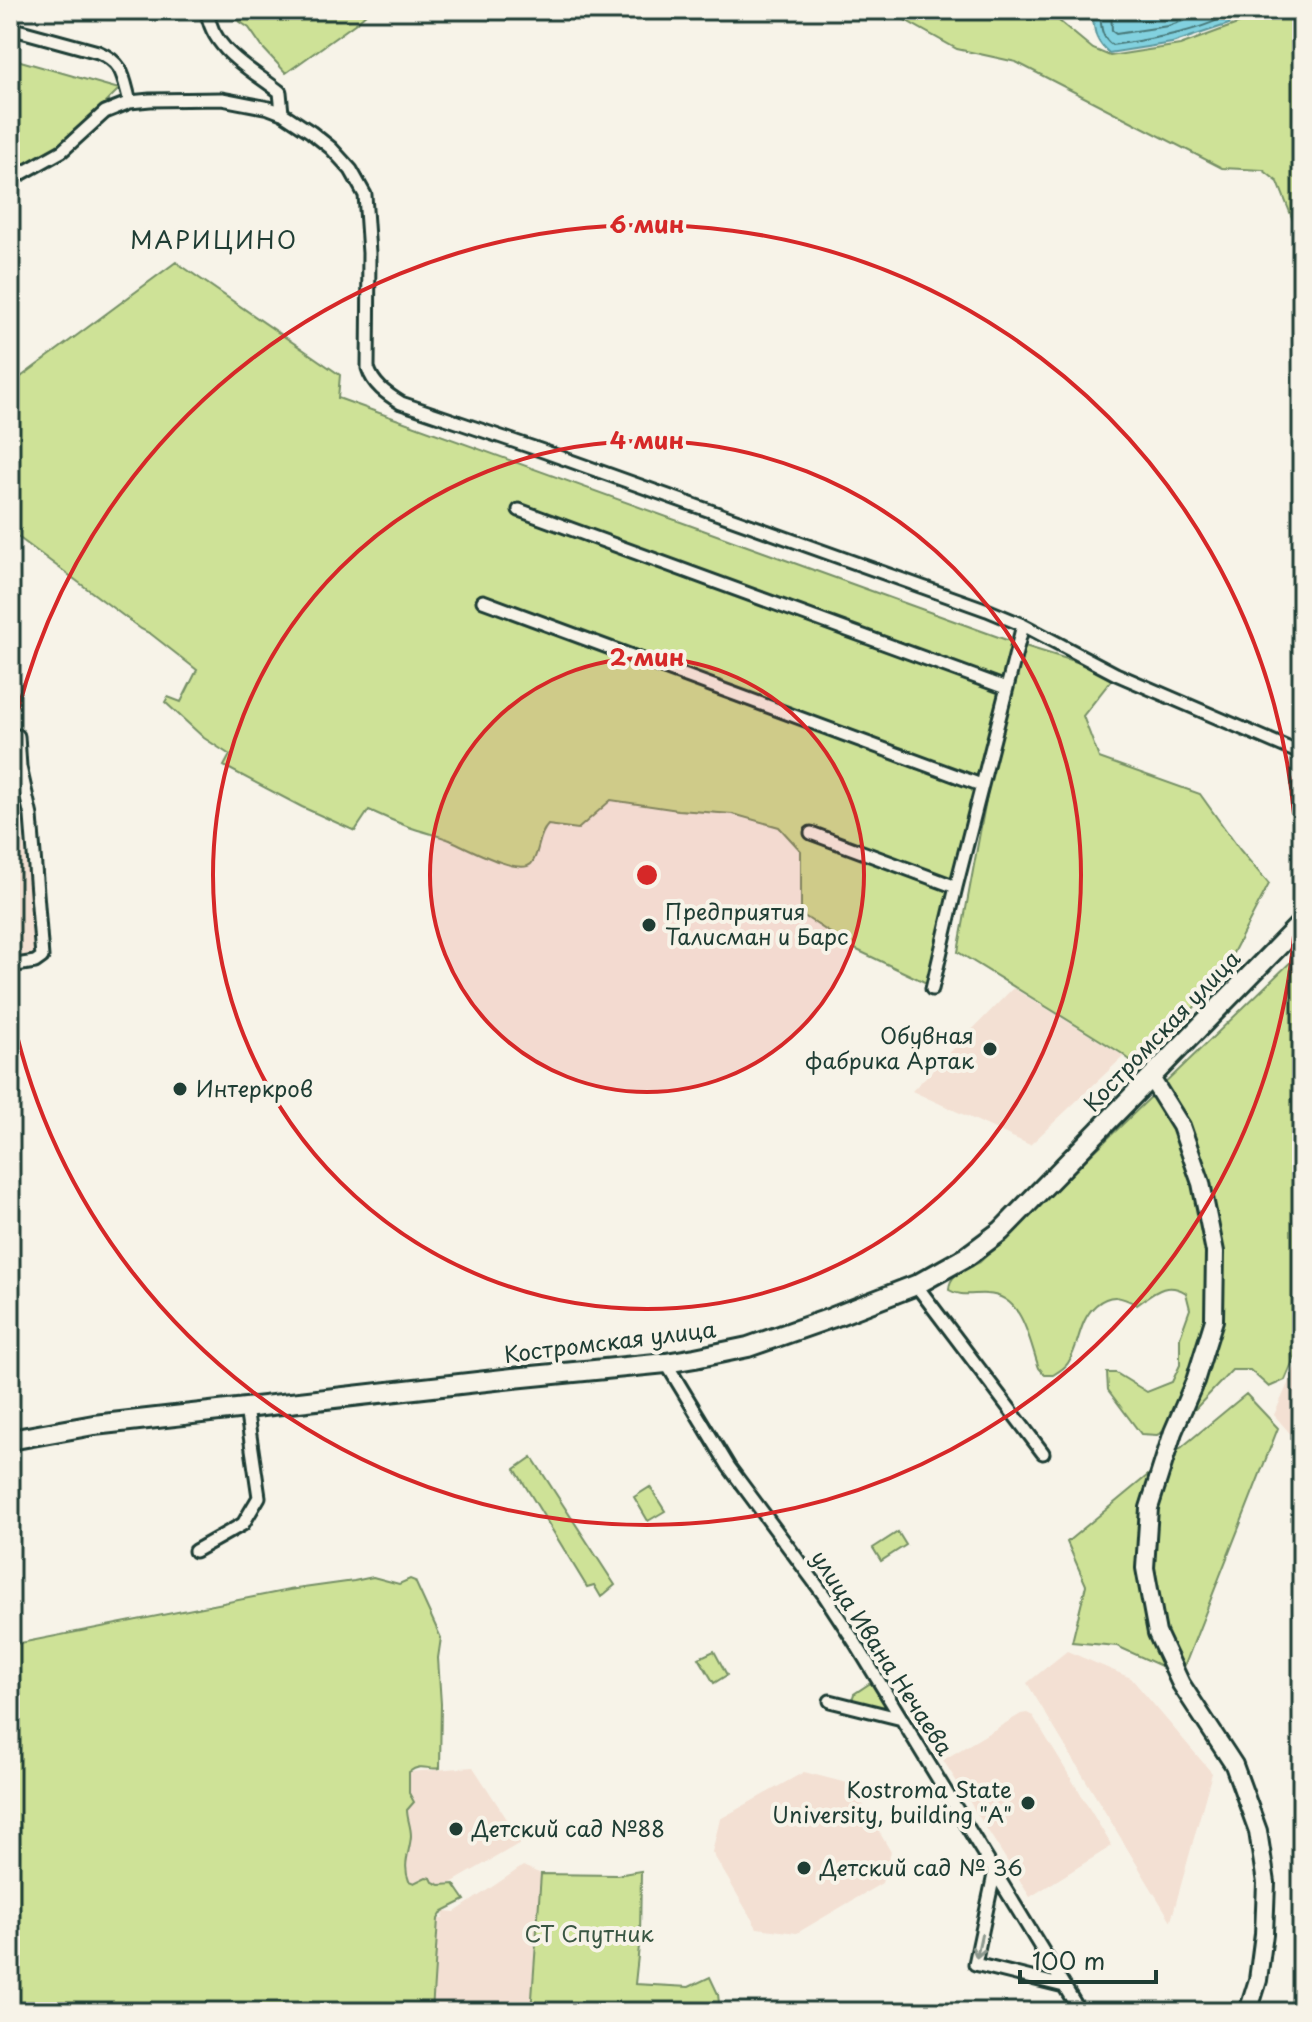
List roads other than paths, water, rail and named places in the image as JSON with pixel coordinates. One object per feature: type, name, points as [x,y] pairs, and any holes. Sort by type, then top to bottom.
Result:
[{"type":"main road","name":"Костромская улица","points":[[10,1440],[94,1425],[666,1363],[748,1347],[916,1285],[966,1257],[1001,1231],[1302,922]]},
{"type":"main road","points":[[1151,1078],[1181,1126],[1201,1183],[1215,1252],[1214,1320],[1149,1508],[1145,1568],[1157,1633],[1181,1684],[1234,1765],[1258,1831],[1266,1883],[1264,1934],[1258,1980],[1248,2012]]},
{"type":"street","points":[[207,10],[211,30],[219,42],[237,60],[280,92],[282,113]]},
{"type":"street","points":[[10,28],[110,57],[122,69],[130,102]]},
{"type":"street","points":[[10,180],[62,151],[105,112],[130,102],[222,99],[282,113],[331,148],[351,170],[365,195],[369,253],[367,357],[370,375],[382,390],[401,403],[987,610],[1023,625],[1116,674],[1302,754]]},
{"type":"street","points":[[519,510],[1006,688]]},
{"type":"street","points":[[483,601],[981,785]]},
{"type":"street","points":[[932,989],[1023,625]]},
{"type":"street","points":[[10,966],[35,962],[42,957],[31,816],[20,767],[18,736]]},
{"type":"street","points":[[811,833],[956,887]]},
{"type":"street","points":[[916,1285],[1043,1453]]},
{"type":"street","name":"улица Ивана Нечаева","points":[[666,1363],[729,1467],[824,1595],[862,1653],[1080,2012]]},
{"type":"street","points":[[195,1551],[243,1524],[259,1497],[246,1408]]},
{"type":"street","points":[[830,1701],[902,1719]]},
{"type":"street","points":[[995,1870],[975,1964],[1064,1986]]},
{"type":"water","points":[[1095,10],[1251,10],[1229,24],[1172,43],[1109,53],[1096,35],[1092,13]]},
{"type":"place","name":"Предприятия Талисман и Барс","points":[[649,925]]},
{"type":"place","name":"Обувная фабрика Артак","points":[[990,1049]]},
{"type":"place","name":"Интеркров","points":[[180,1089]]},
{"type":"place","name":"Kostroma State University, building \"A\"","points":[[1028,1803]]},
{"type":"place","name":"Детский сад №88","points":[[456,1829]]},
{"type":"place","name":"Детский сад № 36","points":[[804,1868]]},
{"type":"district","name":"МАРИЦИНО","points":[[214,241]]},
{"type":"park label","name":"СТ Спутник","points":[[589,1934]]}]
